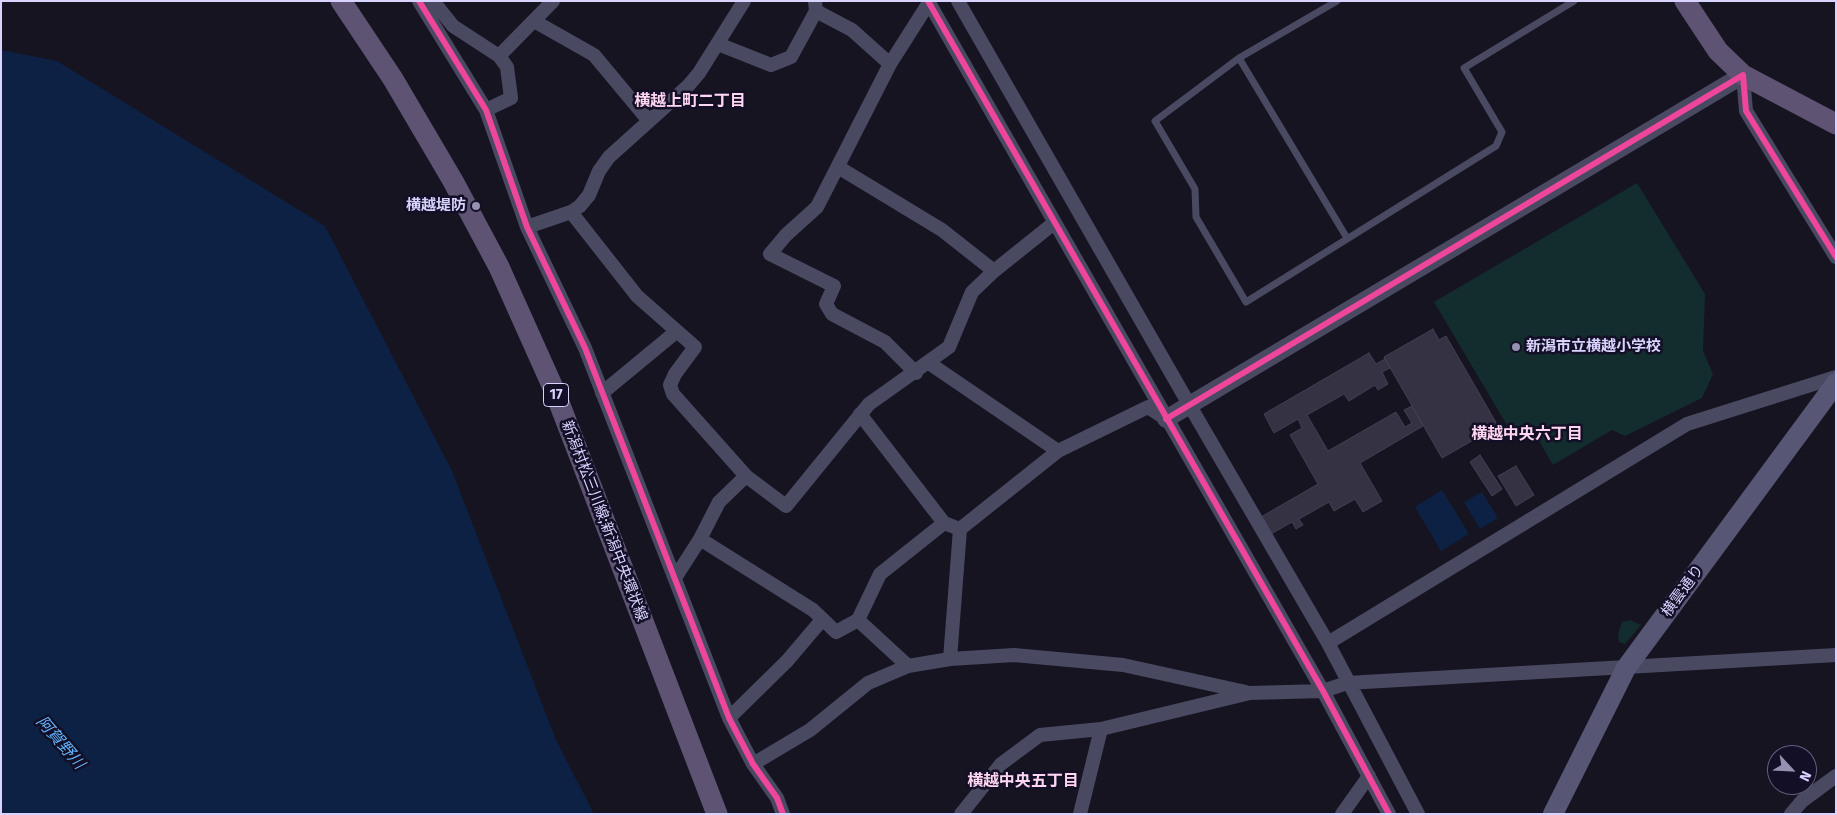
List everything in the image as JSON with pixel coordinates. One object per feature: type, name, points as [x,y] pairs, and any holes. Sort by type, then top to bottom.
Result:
[{"type":"main road","name":"新潟村松三川線;新潟中央環状線","points":[[341,1],[393,79],[448,172],[499,267],[555,392],[717,814]]},
{"type":"main road","points":[[1685,1],[1718,51],[1743,75],[1836,124]]},
{"type":"main road","name":"横雲通り","points":[[1559,813],[1626,668],[1836,383]]},
{"type":"street","points":[[418,1],[486,110],[527,227],[585,348],[729,718],[753,764],[777,798],[783,814]]},
{"type":"street","points":[[433,1],[453,26],[499,56],[506,67],[511,98],[486,110]]},
{"type":"street","points":[[499,56],[553,1]]},
{"type":"street","points":[[527,227],[571,212],[589,195],[599,171],[609,158],[688,86],[718,44],[744,1]]},
{"type":"street","points":[[958,1],[1328,643],[1347,683],[1418,814]]},
{"type":"street","points":[[916,373],[885,342],[832,314],[826,304],[834,286],[770,254],[786,234],[817,207],[890,64],[929,2],[1323,691],[1389,814]]},
{"type":"street","points":[[718,44],[771,64],[791,57],[815,6],[852,30],[890,64]]},
{"type":"street","points":[[534,21],[594,55],[649,121]]},
{"type":"street","points":[[1166,419],[1743,75],[1746,111],[1836,257]]},
{"type":"street","points":[[838,167],[942,230],[994,271]]},
{"type":"street","points":[[571,212],[637,296],[695,347],[675,374],[670,385],[673,394],[746,476],[786,506],[870,404],[916,373],[949,347],[972,292],[994,271],[1054,223]]},
{"type":"street","points":[[602,393],[677,331]]},
{"type":"street","points":[[929,363],[1058,450]]},
{"type":"street","points":[[1328,643],[1687,424],[1836,377]]},
{"type":"street","points":[[950,659],[960,529],[1058,450],[1148,407],[1166,419]]},
{"type":"street","points":[[860,414],[944,523],[960,529]]},
{"type":"street","points":[[675,578],[700,539],[719,502],[746,476]]},
{"type":"street","points":[[700,539],[813,610],[821,621],[836,632],[858,620],[880,574],[944,523]]},
{"type":"street","points":[[858,620],[908,666]]},
{"type":"street","points":[[729,718],[787,661],[821,621]]},
{"type":"street","points":[[753,764],[810,730],[868,683],[908,666],[950,659],[1014,655],[1123,665],[1250,694]]},
{"type":"street","points":[[961,814],[1001,764],[1040,735],[1101,729],[1250,694],[1323,691],[1347,683],[1836,655]]},
{"type":"street","points":[[1080,814],[1101,729]]},
{"type":"street","points":[[1342,814],[1369,776]]},
{"type":"street","points":[[1792,814],[1802,801],[1836,776]]},
{"type":"lane","points":[[1337,1],[1240,58],[1156,121],[1195,189],[1196,217],[1246,302],[1496,146],[1502,132],[1464,68],[1574,1]]},
{"type":"lane","points":[[1240,58],[1347,238]]},
{"type":"green space","points":[[1637,183],[1705,294],[1703,351],[1713,374],[1702,398],[1625,436],[1612,430],[1553,465],[1528,422],[1511,432],[1434,302]]},
{"type":"green space","points":[[1630,620],[1641,625],[1625,644],[1619,642],[1618,634],[1622,622]]},
{"type":"water","name":"阿賀野川","points":[[1,50],[57,61],[325,226],[452,471],[556,740],[594,814],[1,814]]},
{"type":"water","points":[[1442,490],[1469,534],[1441,551],[1415,507]]},
{"type":"water","points":[[1482,492],[1498,518],[1480,529],[1464,502]]},
{"type":"building","points":[[1433,329],[1439,340],[1446,336],[1498,426],[1442,458],[1384,357]]},
{"type":"building","points":[[1369,353],[1376,364],[1385,359],[1390,368],[1382,372],[1388,384],[1378,390],[1375,385],[1349,401],[1344,394],[1307,415],[1328,451],[1396,412],[1405,427],[1412,423],[1404,410],[1412,406],[1423,426],[1360,463],[1382,501],[1363,512],[1355,499],[1334,511],[1329,502],[1299,519],[1303,525],[1296,529],[1292,522],[1271,534],[1261,517],[1318,484],[1290,435],[1302,428],[1298,419],[1274,433],[1264,414]]},
{"type":"building","points":[[1480,455],[1502,489],[1492,496],[1470,462]]},
{"type":"building","points":[[1516,466],[1534,495],[1516,506],[1498,476]]},
{"type":"cycle path","points":[[419,1],[486,110],[527,227],[585,348],[729,718],[753,764],[777,798],[783,814]]},
{"type":"cycle path","points":[[928,1],[1323,691],[1389,814]]},
{"type":"cycle path","points":[[1166,419],[1743,75],[1746,111],[1836,257]]},
{"type":"place","name":"横越堤防","points":[[476,206]]},
{"type":"place","name":"新潟市立横越小学校","points":[[1516,347]]},
{"type":"district","name":"横越上町二丁目","points":[[690,102]]},
{"type":"district","name":"横越中央六丁目","points":[[1527,435]]},
{"type":"district","name":"横越中央五丁目","points":[[1023,782]]}]
